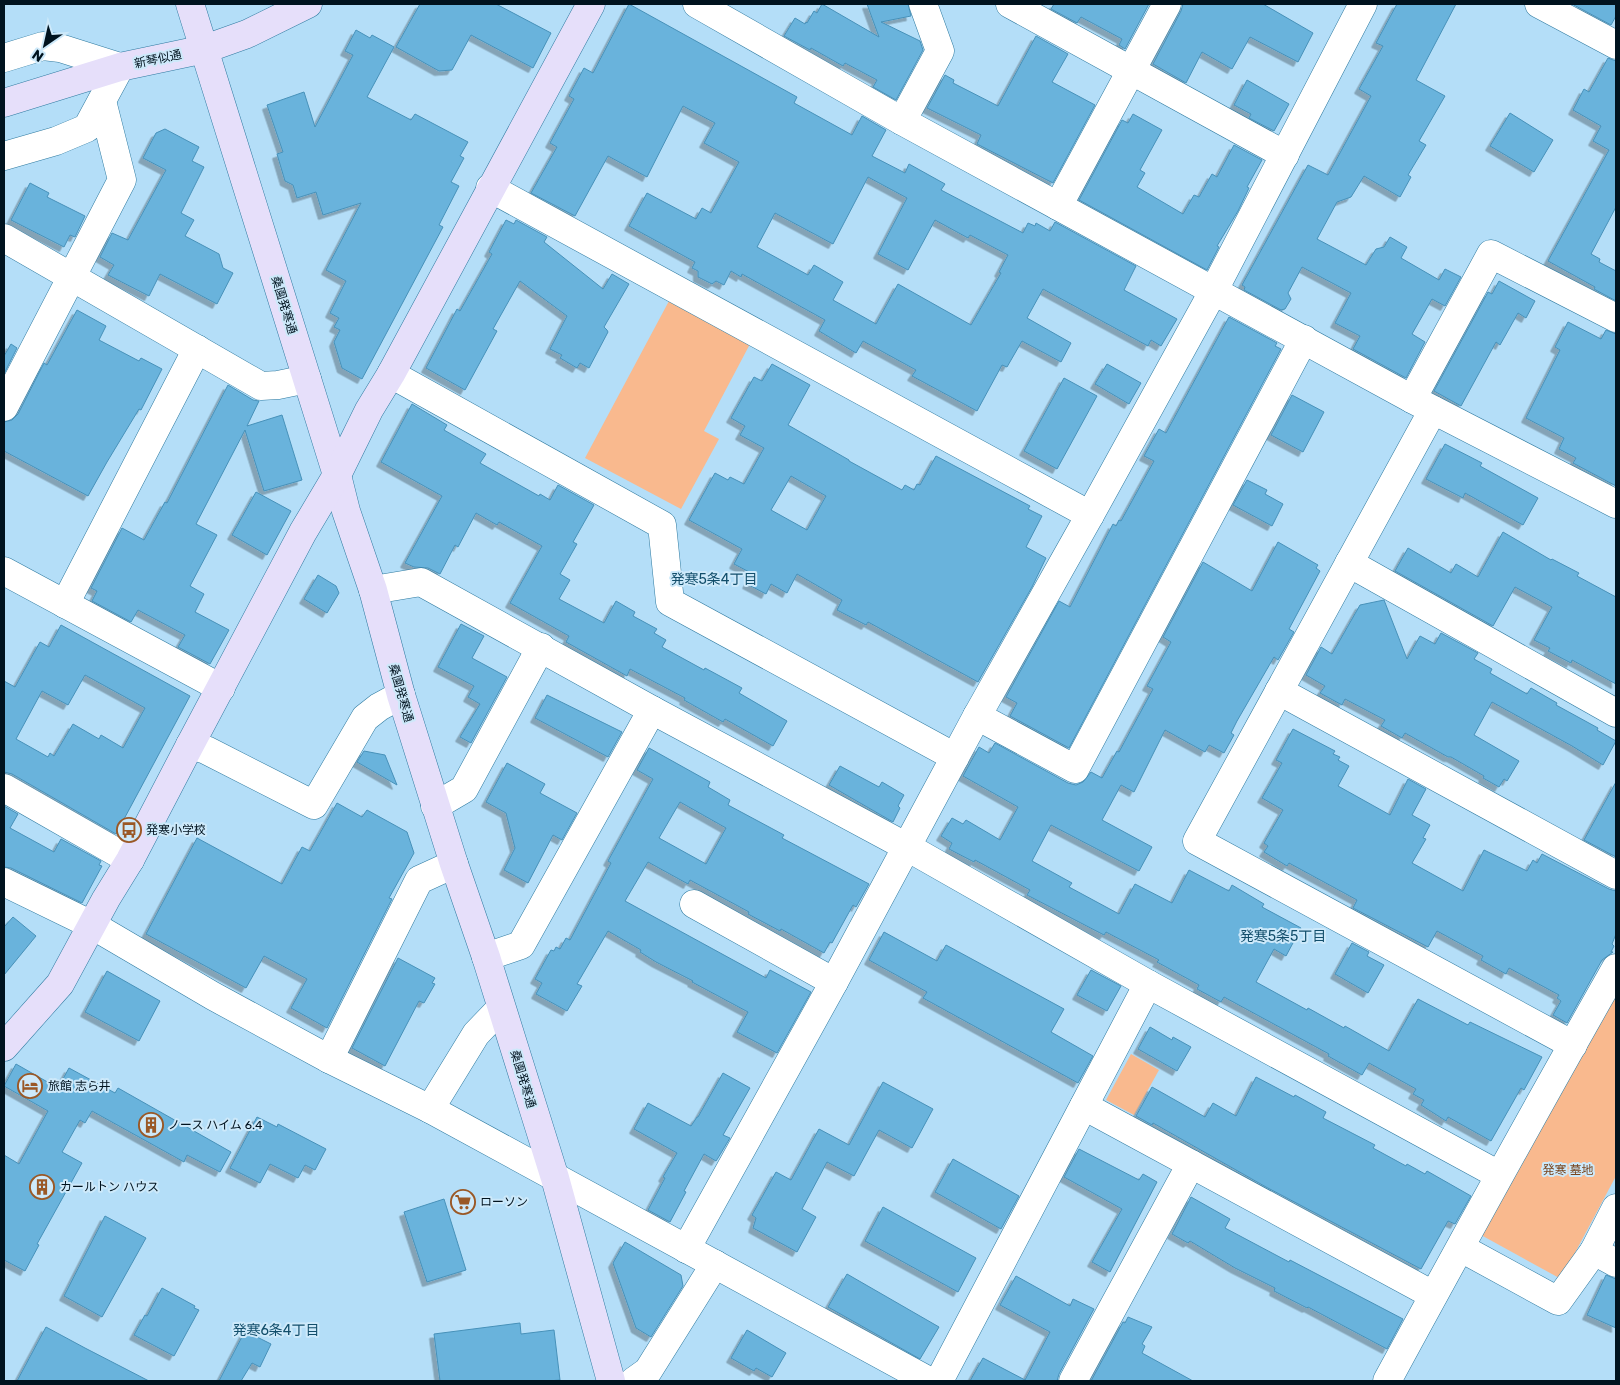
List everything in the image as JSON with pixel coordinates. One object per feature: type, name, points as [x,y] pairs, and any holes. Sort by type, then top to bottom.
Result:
[{"type":"street","name":"桑園発寒通","points":[[190,4],[337,475],[346,511],[373,590],[400,695],[486,957],[555,1178],[611,1381]]},
{"type":"street","name":"新琴似通","points":[[4,103],[120,67],[205,49],[247,34],[308,4]]},
{"type":"street","points":[[4,1047],[60,984],[130,860],[303,532],[337,475],[369,410],[591,4]]},
{"type":"street","points":[[697,4],[902,121],[1422,404],[1615,501]]},
{"type":"street","points":[[902,121],[940,50],[923,4]]},
{"type":"street","points":[[1010,4],[1285,155]]},
{"type":"street","points":[[1058,206],[1167,4]]},
{"type":"street","points":[[686,1249],[834,982],[976,716],[1214,290],[1363,4]]},
{"type":"street","points":[[1539,4],[1616,45]]},
{"type":"street","points":[[4,58],[43,46],[60,48],[120,67],[87,128],[56,141],[4,156]]},
{"type":"street","points":[[4,407],[122,180],[102,101]]},
{"type":"street","points":[[490,188],[1090,515]]},
{"type":"street","points":[[4,238],[262,386],[278,386],[307,379]]},
{"type":"street","points":[[1573,1045],[1197,841],[1349,563],[1491,254],[1616,318]]},
{"type":"street","points":[[976,716],[1075,769],[1304,340]]},
{"type":"street","points":[[65,604],[197,349]]},
{"type":"street","points":[[390,374],[662,525],[670,602],[955,757]]},
{"type":"street","points":[[1349,563],[1616,713]]},
{"type":"street","points":[[4,570],[221,688]]},
{"type":"street","points":[[373,590],[421,582],[652,710],[907,847],[1148,984],[1499,1174]]},
{"type":"street","points":[[435,806],[464,789],[541,648]]},
{"type":"street","points":[[1279,691],[1616,875]]},
{"type":"street","points":[[190,745],[206,750],[314,805],[365,718],[379,707],[400,695]]},
{"type":"street","points":[[486,957],[520,945],[652,710]]},
{"type":"street","points":[[4,788],[130,860]]},
{"type":"street","points":[[329,1059],[419,880],[454,864]]},
{"type":"street","points":[[4,882],[92,925],[213,996],[329,1059],[430,1109],[929,1381]]},
{"type":"street","points":[[694,904],[834,982]]},
{"type":"street","points":[[1387,1381],[1461,1248],[1499,1174],[1616,968]]},
{"type":"street","points":[[939,1381],[1148,984]]},
{"type":"street","points":[[430,1109],[476,1034],[501,1008]]},
{"type":"street","points":[[1084,1106],[1433,1296]]},
{"type":"street","points":[[1073,1381],[1190,1164]]},
{"type":"street","points":[[1461,1248],[1558,1301],[1605,1257],[1616,1208]]},
{"type":"street","points":[[634,1381],[648,1371],[714,1264]]},
{"type":"green space","points":[[669,301],[750,344],[704,431],[719,439],[681,509],[585,458]]},
{"type":"green space","name":"発寒 墓地","points":[[1616,983],[1616,1176],[1561,1279],[1481,1235]]},
{"type":"green space","points":[[1131,1054],[1159,1070],[1134,1115],[1106,1100]]},
{"type":"building","points":[[420,4],[496,4],[551,33],[533,68],[471,35],[452,70],[439,71],[396,47]]},
{"type":"building","points":[[629,4],[797,97],[794,103],[852,135],[862,116],[886,130],[872,156],[905,173],[909,164],[945,184],[941,190],[1023,233],[1028,223],[1035,226],[1036,223],[1050,231],[1055,222],[1136,266],[1124,290],[1177,319],[1161,346],[1151,340],[1148,346],[1043,289],[1027,318],[1071,343],[1061,362],[1022,341],[1007,367],[1002,365],[977,411],[912,376],[916,370],[863,341],[856,353],[819,331],[825,320],[742,274],[741,277],[731,271],[724,285],[716,281],[712,284],[698,277],[698,271],[692,268],[695,262],[629,226],[647,193],[696,219],[702,208],[711,213],[739,162],[704,143],[715,123],[683,106],[647,177],[608,156],[575,216],[531,193],[557,147],[550,143],[574,99],[569,96],[584,68],[593,73]],"holes":[[[868,177],[907,198],[878,254],[908,270],[935,220],[968,238],[970,235],[1008,255],[999,272],[1001,273],[971,325],[898,284],[876,324],[833,300],[843,282],[814,265],[808,275],[757,247],[775,213],[833,244]]]},
{"type":"building","points":[[822,4],[879,37],[867,4],[908,4],[911,16],[881,22],[920,41],[923,50],[896,100],[873,87],[877,80],[845,63],[843,66],[811,48],[810,50],[784,36],[795,18],[805,24],[807,23],[814,11],[817,13]]},
{"type":"building","points":[[1054,4],[1149,4],[1125,49],[1119,45],[1122,39],[1081,17],[1077,23],[1051,9]]},
{"type":"building","points":[[1183,4],[1263,4],[1313,33],[1298,62],[1250,37],[1232,69],[1202,52],[1186,83],[1153,64]]},
{"type":"building","points":[[1397,4],[1456,4],[1416,80],[1445,96],[1419,141],[1426,145],[1408,175],[1411,177],[1400,197],[1364,176],[1351,197],[1337,202],[1317,239],[1366,265],[1376,249],[1384,247],[1390,237],[1407,247],[1401,258],[1439,280],[1445,269],[1461,277],[1445,306],[1432,299],[1412,334],[1425,342],[1406,378],[1353,349],[1360,336],[1335,323],[1351,293],[1302,267],[1288,293],[1291,299],[1285,309],[1281,310],[1244,290],[1245,287],[1242,285],[1308,165],[1328,175],[1371,96],[1359,89],[1383,46],[1376,43]]},
{"type":"building","points":[[1572,4],[1616,4],[1616,16],[1611,25]]},
{"type":"building","points":[[356,30],[370,38],[372,35],[394,47],[367,97],[411,120],[415,114],[468,142],[460,156],[464,158],[451,182],[459,186],[439,225],[443,227],[362,379],[342,368],[334,342],[340,330],[334,327],[339,318],[330,313],[346,281],[326,270],[361,203],[323,215],[316,192],[297,198],[293,185],[285,181],[277,154],[283,152],[267,105],[304,92],[315,127],[353,55],[345,51]]},
{"type":"building","points":[[1036,36],[1068,54],[1052,82],[1095,105],[1053,183],[977,144],[981,135],[927,108],[945,75],[954,80],[953,83],[998,106]]},
{"type":"building","points":[[1608,58],[1616,61],[1616,207],[1591,254],[1600,259],[1599,262],[1616,271],[1616,301],[1548,261],[1609,150],[1593,141],[1601,126],[1573,110],[1584,89],[1589,92]]},
{"type":"building","points":[[1247,80],[1289,104],[1274,131],[1249,118],[1251,114],[1234,105]]},
{"type":"building","points":[[1510,113],[1553,140],[1534,172],[1490,146]]},
{"type":"building","points":[[1133,114],[1162,130],[1140,170],[1145,173],[1137,187],[1183,214],[1194,195],[1199,197],[1212,174],[1217,177],[1234,145],[1262,160],[1247,187],[1249,188],[1238,211],[1217,246],[1219,247],[1207,270],[1079,200],[1122,120],[1128,123]]},
{"type":"building","points":[[165,129],[199,147],[192,161],[204,167],[181,213],[194,220],[185,236],[219,254],[223,268],[233,273],[217,304],[160,274],[149,296],[108,275],[114,265],[100,257],[112,233],[128,240],[166,170],[143,158],[156,133]]},
{"type":"building","points":[[30,183],[49,193],[47,197],[85,216],[75,237],[70,235],[64,247],[11,220]]},
{"type":"building","points":[[506,220],[514,224],[516,220],[547,237],[544,242],[603,289],[612,274],[629,284],[604,327],[608,332],[589,368],[580,363],[577,368],[560,358],[562,355],[550,349],[567,316],[520,281],[493,329],[497,331],[465,390],[426,368],[457,309],[460,311],[492,254],[489,252]]},
{"type":"building","points":[[1499,281],[1535,301],[1526,318],[1518,313],[1500,345],[1496,342],[1461,406],[1434,391],[1488,292],[1492,294]]},
{"type":"building","points":[[77,310],[106,326],[99,340],[139,361],[141,358],[162,369],[141,410],[139,409],[88,496],[4,451],[4,422],[12,420],[18,414],[44,363],[47,365]]},
{"type":"building","points":[[1229,317],[1277,343],[1275,346],[1281,349],[1069,748],[1010,716],[1017,703],[1006,697],[1059,601],[1070,607],[1113,524],[1116,526],[1119,520],[1121,521],[1154,461],[1144,456],[1159,429],[1166,433]]},
{"type":"building","points":[[1568,322],[1601,339],[1606,330],[1616,334],[1616,486],[1573,463],[1576,458],[1559,449],[1564,438],[1526,418],[1560,350],[1555,347]]},
{"type":"building","points":[[11,344],[17,348],[4,374],[4,356]]},
{"type":"building","points":[[772,364],[810,385],[788,425],[902,490],[905,485],[914,490],[917,484],[920,485],[936,456],[1030,506],[1028,509],[1042,516],[1026,547],[1046,558],[1032,587],[978,682],[868,622],[866,625],[837,610],[842,600],[797,574],[787,593],[771,584],[766,594],[747,584],[753,574],[734,564],[742,549],[689,520],[715,473],[728,480],[730,477],[744,484],[764,448],[740,435],[745,426],[731,418],[754,377],[762,381]],"holes":[[[791,476],[826,496],[807,530],[771,510]]]},
{"type":"building","points":[[1107,364],[1141,383],[1129,404],[1095,384]]},
{"type":"building","points":[[1064,378],[1097,396],[1057,469],[1024,451]]},
{"type":"building","points":[[228,385],[253,400],[259,401],[247,426],[282,415],[302,480],[264,491],[245,430],[196,524],[217,535],[190,586],[204,594],[195,612],[229,630],[210,664],[178,647],[185,635],[138,610],[131,622],[92,601],[97,591],[91,588],[122,528],[144,540],[165,502],[167,503]]},
{"type":"building","points":[[1292,395],[1324,412],[1303,452],[1271,435]]},
{"type":"building","points":[[412,404],[447,425],[444,430],[486,454],[480,463],[539,496],[540,494],[550,500],[558,485],[594,505],[573,542],[577,544],[560,574],[570,580],[559,599],[604,623],[616,601],[635,612],[633,616],[657,629],[654,633],[666,640],[662,647],[742,688],[739,693],[787,721],[773,746],[725,719],[723,722],[684,700],[685,698],[630,669],[627,676],[566,642],[569,636],[510,603],[542,546],[499,522],[497,525],[476,513],[458,547],[455,545],[440,574],[428,568],[414,567],[405,563],[442,496],[381,462]]},
{"type":"building","points":[[1445,444],[1482,463],[1480,466],[1538,498],[1523,525],[1465,493],[1463,498],[1426,479]]},
{"type":"building","points":[[1247,480],[1267,490],[1265,494],[1283,504],[1272,526],[1233,505]]},
{"type":"building","points":[[256,492],[291,511],[267,555],[232,535]]},
{"type":"building","points":[[1503,532],[1551,560],[1579,573],[1577,576],[1616,597],[1616,684],[1572,660],[1571,663],[1548,651],[1550,648],[1534,640],[1552,607],[1515,587],[1493,626],[1395,571],[1408,548],[1451,573],[1456,564],[1478,577]]},
{"type":"building","points":[[1278,542],[1318,565],[1316,568],[1320,571],[1289,629],[1294,632],[1278,660],[1274,657],[1237,721],[1231,733],[1234,735],[1224,753],[1209,745],[1205,752],[1165,730],[1134,792],[1121,785],[1102,820],[1152,847],[1139,871],[1051,825],[1032,861],[1072,883],[1069,887],[1119,914],[1135,884],[1172,903],[1189,870],[1229,891],[1232,885],[1264,904],[1262,907],[1301,928],[1286,956],[1274,949],[1256,982],[1307,1010],[1308,1008],[1344,1028],[1345,1026],[1389,1051],[1418,999],[1468,1025],[1470,1022],[1542,1057],[1524,1090],[1521,1088],[1491,1141],[1448,1117],[1446,1121],[1421,1105],[1424,1100],[1413,1094],[1416,1089],[1369,1063],[1362,1075],[1328,1056],[1329,1054],[1224,997],[1221,1002],[1197,989],[1199,985],[1157,962],[1159,960],[1106,932],[1104,935],[1027,895],[1030,890],[975,860],[974,862],[949,849],[952,843],[941,836],[952,818],[963,824],[966,820],[1000,840],[1018,807],[963,776],[979,747],[989,753],[995,743],[1068,783],[1076,785],[1083,782],[1091,772],[1102,778],[1117,751],[1119,752],[1153,689],[1147,686],[1171,642],[1163,637],[1203,562],[1252,591]]},
{"type":"building","points":[[318,575],[336,586],[339,593],[327,613],[304,599]]},
{"type":"building","points":[[1384,600],[1407,659],[1420,636],[1435,644],[1441,633],[1478,653],[1474,659],[1492,669],[1490,673],[1527,694],[1531,688],[1557,703],[1556,705],[1598,728],[1597,730],[1616,741],[1603,765],[1492,702],[1474,735],[1519,761],[1507,781],[1504,779],[1499,787],[1451,757],[1405,733],[1402,738],[1381,726],[1385,720],[1345,699],[1342,705],[1320,693],[1325,686],[1306,675],[1321,647],[1332,654],[1360,605]]},
{"type":"building","points":[[461,624],[484,636],[472,658],[507,677],[471,743],[460,737],[480,704],[468,697],[474,686],[438,667]]},
{"type":"building","points":[[61,625],[190,696],[116,834],[12,774],[4,772],[4,681],[15,687],[40,642],[49,647]],"holes":[[[85,675],[145,708],[123,748],[101,735],[99,739],[73,724],[54,756],[50,753],[48,757],[16,739],[42,691],[68,705]]]},
{"type":"building","points":[[547,695],[622,732],[608,757],[535,718]]},
{"type":"building","points":[[1293,729],[1335,751],[1333,754],[1340,757],[1338,760],[1349,766],[1338,786],[1390,815],[1408,779],[1426,789],[1412,815],[1430,825],[1423,838],[1426,839],[1412,863],[1463,891],[1484,850],[1527,871],[1533,860],[1537,863],[1542,854],[1616,891],[1616,934],[1612,944],[1614,946],[1611,952],[1613,952],[1602,960],[1567,1023],[1553,1015],[1561,1001],[1557,998],[1559,995],[1509,968],[1506,974],[1481,960],[1483,956],[1437,931],[1428,947],[1353,908],[1357,900],[1289,863],[1287,866],[1264,852],[1268,846],[1264,843],[1283,810],[1262,798],[1282,763],[1276,760]]},
{"type":"building","points":[[649,748],[710,782],[708,787],[730,800],[728,805],[784,835],[782,838],[869,884],[856,907],[853,905],[832,943],[830,942],[824,953],[781,929],[780,931],[748,914],[749,912],[690,880],[688,884],[648,862],[625,901],[766,978],[770,970],[811,992],[777,1053],[737,1032],[748,1012],[656,962],[640,952],[641,950],[608,931],[577,984],[582,986],[567,1011],[536,994],[542,983],[535,979],[551,950],[554,951],[556,947],[560,949],[566,938],[570,940],[611,863],[608,861],[653,779],[637,770]],"holes":[[[680,802],[726,828],[706,864],[659,838]]]},
{"type":"building","points":[[364,751],[385,755],[397,785],[357,762]]},
{"type":"building","points":[[507,763],[545,784],[540,793],[577,813],[562,840],[553,835],[528,883],[504,870],[515,848],[506,813],[486,802]]},
{"type":"building","points":[[840,766],[879,787],[882,782],[904,795],[893,822],[829,785]]},
{"type":"building","points":[[1616,782],[1616,857],[1584,840]]},
{"type":"building","points":[[337,803],[362,817],[367,810],[407,832],[414,853],[389,898],[392,899],[327,1028],[291,1008],[307,979],[264,956],[246,988],[146,934],[197,838],[282,884],[302,847],[310,851]]},
{"type":"building","points":[[4,806],[18,814],[10,828],[54,852],[61,839],[101,861],[99,865],[102,866],[82,903],[11,868],[4,867]]},
{"type":"building","points":[[13,917],[36,936],[4,975],[4,927]]},
{"type":"building","points":[[884,932],[937,961],[946,945],[1064,1009],[1051,1032],[1093,1056],[1078,1083],[923,998],[927,992],[869,960]]},
{"type":"building","points":[[1352,943],[1369,952],[1367,956],[1384,965],[1368,993],[1335,974]]},
{"type":"building","points":[[398,958],[435,978],[432,983],[435,984],[424,1003],[419,1001],[385,1066],[352,1048]]},
{"type":"building","points":[[1091,970],[1121,986],[1107,1011],[1077,995]]},
{"type":"building","points":[[107,971],[160,1001],[139,1041],[85,1012]]},
{"type":"building","points":[[1150,1027],[1172,1040],[1173,1037],[1191,1047],[1177,1071],[1138,1049]]},
{"type":"building","points":[[16,1064],[58,1088],[69,1068],[115,1093],[118,1088],[231,1152],[220,1172],[187,1155],[184,1162],[92,1111],[85,1123],[80,1120],[62,1152],[82,1163],[37,1244],[39,1245],[25,1271],[4,1260],[4,1155],[19,1164],[48,1111],[4,1086]]},
{"type":"building","points":[[723,1073],[750,1088],[723,1135],[730,1138],[716,1161],[704,1154],[670,1222],[648,1210],[665,1178],[663,1177],[677,1153],[634,1129],[648,1103],[691,1126]]},
{"type":"building","points":[[1256,1077],[1326,1112],[1323,1118],[1375,1145],[1373,1148],[1406,1166],[1407,1164],[1425,1174],[1427,1171],[1471,1196],[1455,1224],[1448,1221],[1421,1269],[1266,1187],[1153,1123],[1152,1125],[1136,1116],[1152,1087],[1205,1117],[1213,1103],[1236,1116]]},
{"type":"building","points":[[883,1082],[933,1109],[912,1148],[879,1130],[854,1176],[827,1162],[802,1209],[816,1217],[797,1252],[753,1228],[756,1218],[752,1215],[776,1172],[791,1180],[819,1129],[849,1145]]},
{"type":"building","points":[[257,1117],[277,1127],[278,1124],[326,1149],[315,1170],[305,1165],[298,1178],[270,1164],[260,1183],[230,1168]]},
{"type":"building","points":[[1079,1149],[1139,1180],[1143,1174],[1157,1182],[1110,1272],[1092,1262],[1122,1209],[1064,1177]]},
{"type":"building","points":[[953,1159],[1019,1196],[1001,1229],[935,1192]]},
{"type":"building","points":[[1191,1197],[1230,1219],[1225,1228],[1403,1319],[1387,1349],[1274,1291],[1275,1288],[1235,1268],[1190,1241],[1188,1243],[1172,1234]]},
{"type":"building","points":[[444,1199],[466,1270],[427,1282],[404,1212]]},
{"type":"building","points":[[883,1207],[976,1258],[958,1292],[865,1241]]},
{"type":"building","points":[[105,1216],[146,1238],[102,1317],[64,1296]]},
{"type":"building","points":[[625,1242],[681,1275],[683,1286],[651,1337],[636,1328],[613,1263]]},
{"type":"building","points":[[847,1274],[939,1327],[920,1359],[828,1307]]},
{"type":"building","points":[[1606,1275],[1616,1279],[1616,1328],[1587,1315]]},
{"type":"building","points":[[1016,1276],[1070,1306],[1073,1299],[1094,1309],[1057,1381],[970,1381],[983,1358],[1025,1380],[1050,1332],[1000,1305]]},
{"type":"building","points":[[162,1288],[199,1310],[174,1356],[134,1335]]},
{"type":"building","points":[[1128,1317],[1152,1327],[1142,1344],[1145,1346],[1142,1353],[1193,1381],[1091,1381],[1123,1322],[1125,1323]]},
{"type":"building","points":[[520,1323],[521,1334],[554,1330],[560,1380],[440,1381],[434,1334]]},
{"type":"building","points":[[46,1327],[85,1348],[149,1381],[17,1381]]},
{"type":"building","points":[[747,1330],[786,1353],[772,1377],[756,1368],[754,1371],[731,1358]]},
{"type":"building","points":[[245,1331],[271,1344],[260,1367],[252,1363],[241,1381],[219,1381]]},
{"type":"place","name":"発寒小学校","points":[[129,830]]},
{"type":"place","name":"旅館 志ら井","points":[[30,1086]]},
{"type":"place","name":"ノース ハイム 6.4","points":[[151,1125]]},
{"type":"place","name":"カールトン ハウス","points":[[42,1187]]},
{"type":"place","name":"ローソン","points":[[463,1202]]},
{"type":"district","name":"発寒5条4丁目","points":[[714,579]]},
{"type":"district","name":"発寒5条5丁目","points":[[1283,936]]},
{"type":"district","name":"発寒6条4丁目","points":[[276,1330]]}]
